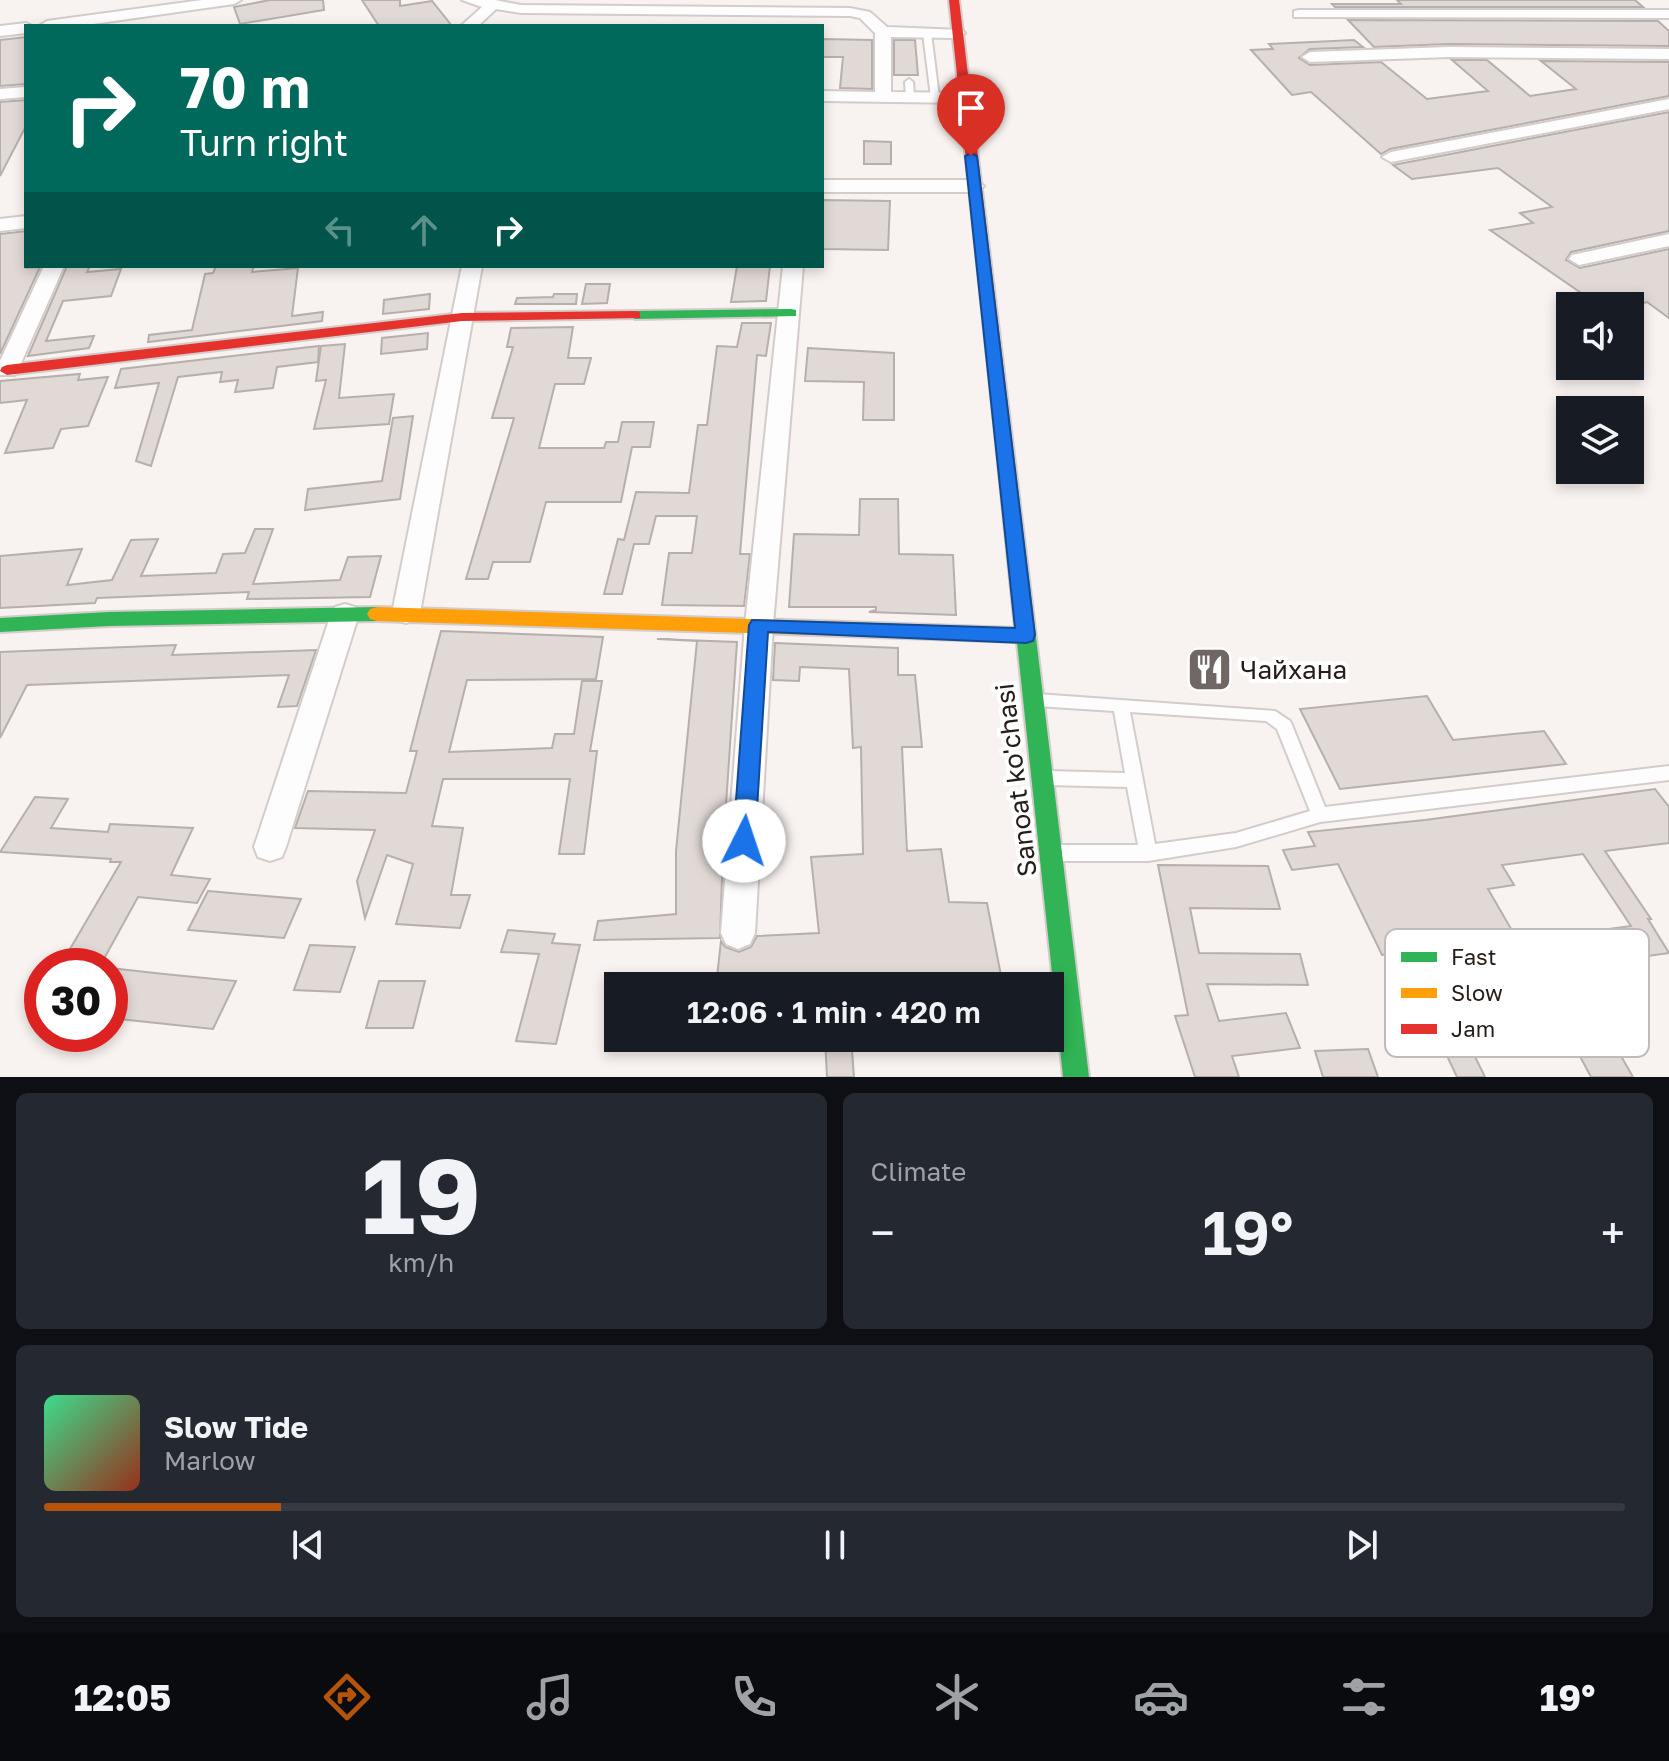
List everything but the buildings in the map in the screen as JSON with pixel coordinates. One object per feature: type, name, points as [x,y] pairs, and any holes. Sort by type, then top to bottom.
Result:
[{"type":"main road","name":"Sanoat ko'chasi","points":[[954,0],[1076,1077]]},
{"type":"main road","points":[[7,370],[462,317],[791,313]]},
{"type":"main road","points":[[0,625],[109,619],[406,613],[1026,635]]},
{"type":"street","points":[[84,24],[120,22],[234,0]]},
{"type":"street","points":[[469,0],[521,9],[850,12],[865,15],[879,42],[883,97]]},
{"type":"street","points":[[471,24],[493,4]]},
{"type":"street","points":[[1299,14],[1669,14]]},
{"type":"street","points":[[0,31],[24,28]]},
{"type":"street","points":[[879,42],[927,33],[957,33]]},
{"type":"street","points":[[1310,57],[1449,52],[1669,54]]},
{"type":"street","points":[[824,96],[883,97],[910,90],[935,97],[965,98]]},
{"type":"street","points":[[0,94],[24,92]]},
{"type":"street","points":[[1391,157],[1669,104]]},
{"type":"street","points":[[824,186],[975,186]]},
{"type":"street","points":[[0,225],[24,222]]},
{"type":"street","points":[[1579,259],[1669,240]]},
{"type":"street","points":[[7,370],[53,268]]},
{"type":"street","points":[[406,613],[472,268]]},
{"type":"street","points":[[738,933],[759,625],[793,268]]},
{"type":"street","points":[[270,847],[345,614]]},
{"type":"lane","points":[[927,33],[935,97]]},
{"type":"lane","points":[[1032,700],[1269,715],[1284,725],[1320,815]]},
{"type":"lane","points":[[1121,705],[1148,853]]},
{"type":"lane","points":[[1050,853],[1148,853],[1236,840],[1320,815],[1669,773]]},
{"type":"lane","points":[[1042,777],[1135,780]]},
{"type":"traffic: fast","points":[[635,315],[791,313]]},
{"type":"traffic: fast","points":[[1001,414],[1076,1077]]},
{"type":"traffic: fast","points":[[0,625],[109,619],[377,614]]},
{"type":"traffic: fast","points":[[846,629],[1026,635]]},
{"type":"traffic: slow","points":[[377,614],[846,629]]},
{"type":"traffic: jam","points":[[954,0],[1001,414]]},
{"type":"traffic: jam","points":[[7,370],[462,317],[635,315]]},
{"type":"place","name":"Чайхана","points":[[1209,670]]},
{"type":"route","points":[[744,841],[759,625],[1026,635],[971,156]]}]
